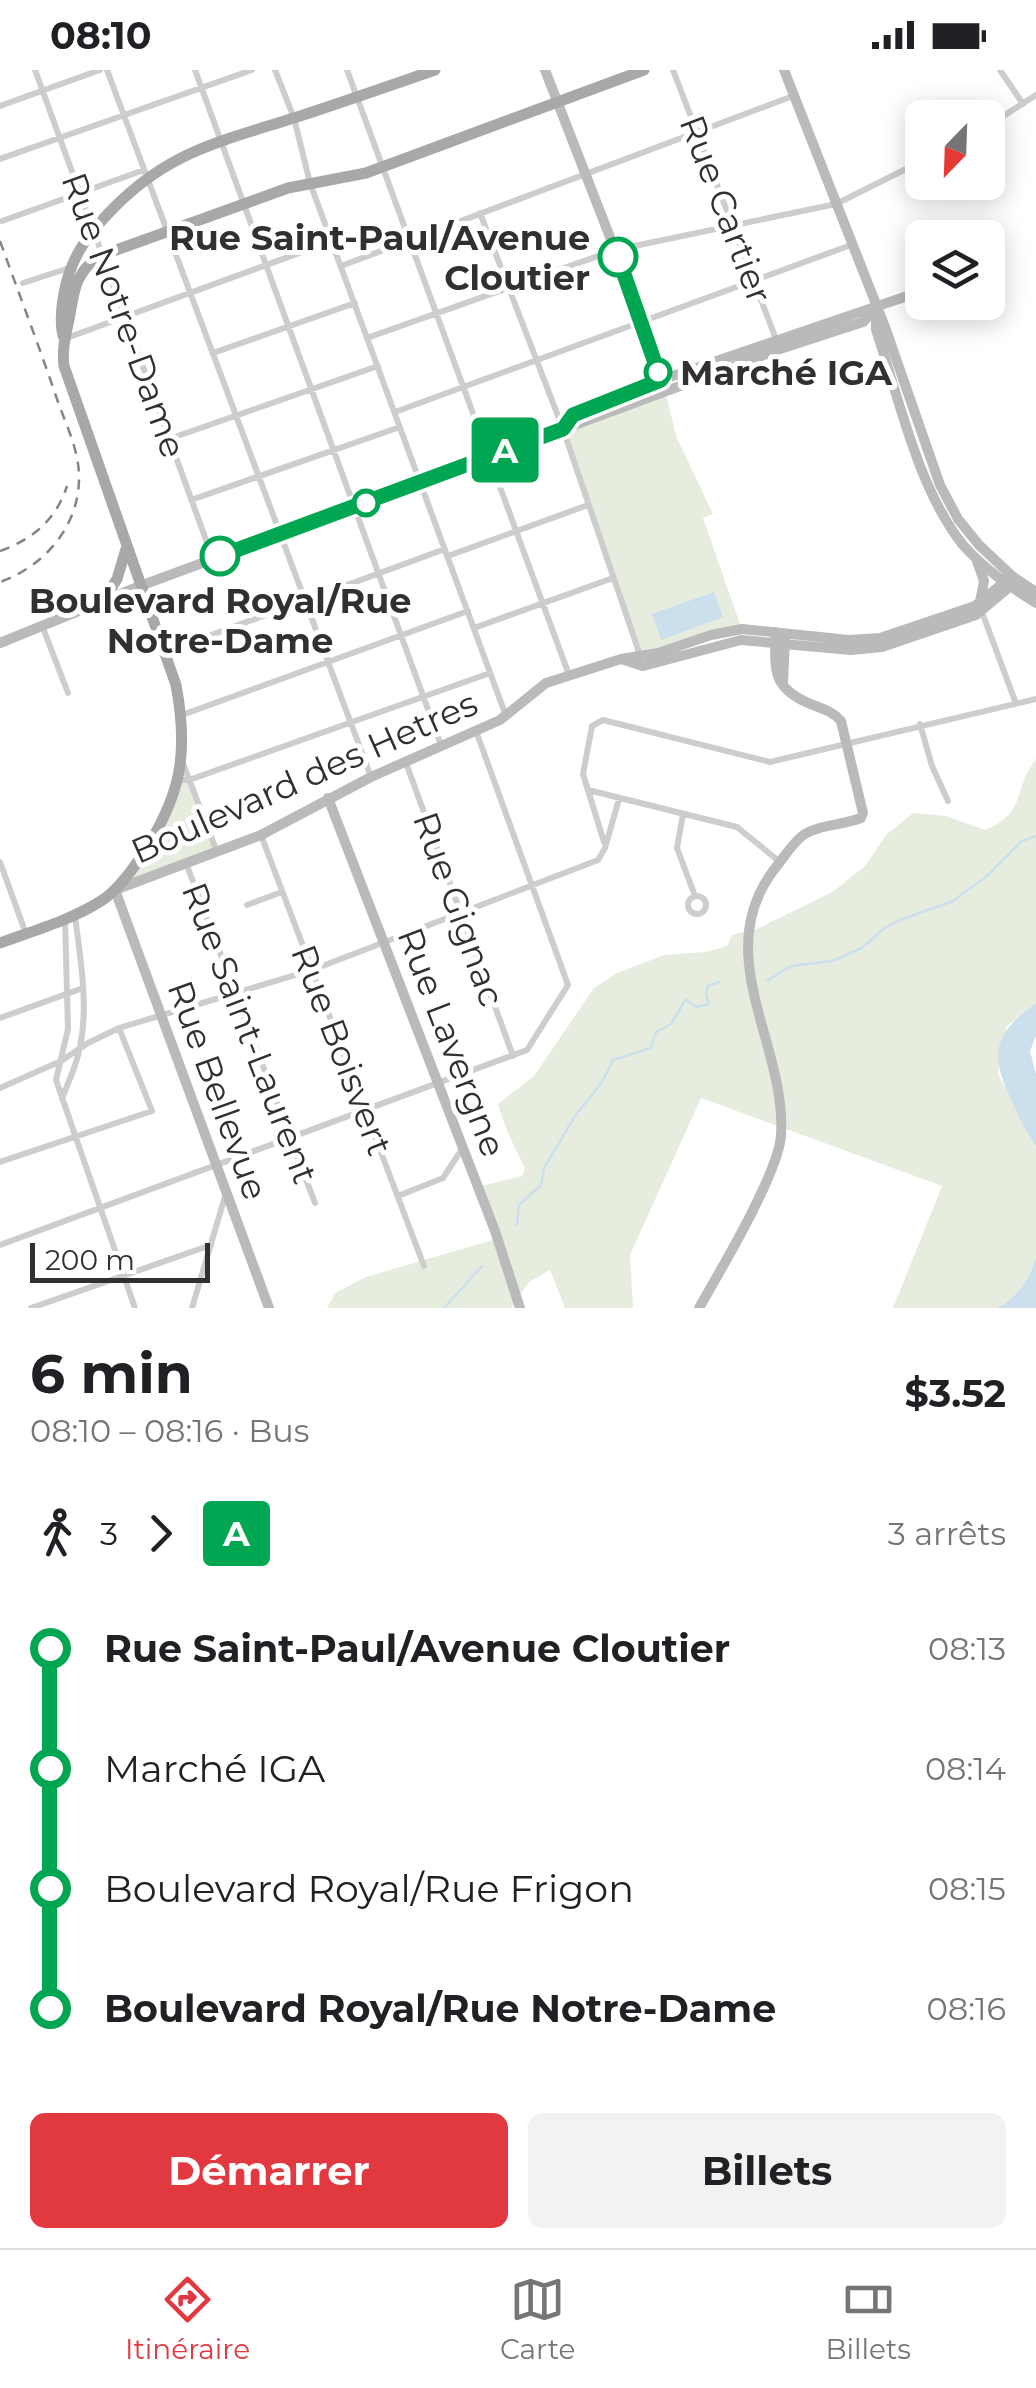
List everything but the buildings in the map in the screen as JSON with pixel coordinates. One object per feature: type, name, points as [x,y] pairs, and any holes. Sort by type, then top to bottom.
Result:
[{"type":"main road","points":[[0,944],[70,916],[115,890],[166,818],[184,780],[182,715],[176,685],[64,366],[60,323],[70,267],[84,240],[146,173],[221,140],[435,70]]},
{"type":"main road","points":[[63,338],[76,283],[85,268],[103,256],[310,183],[352,177],[644,70]]},
{"type":"main road","points":[[102,601],[117,579],[126,549]]},
{"type":"street","name":"Rue Notre-Dame","points":[[35,70],[213,559]]},
{"type":"street","points":[[0,106],[103,70],[146,173],[371,777]]},
{"type":"street","points":[[195,70],[441,745]]},
{"type":"street","points":[[0,158],[252,70]]},
{"type":"street","points":[[275,70],[294,118],[310,183],[506,716]]},
{"type":"street","points":[[347,70],[569,675]]},
{"type":"street","points":[[546,70],[663,386]]},
{"type":"street","name":"Rue Cartier","points":[[672,70],[778,344]]},
{"type":"street","points":[[1000,70],[1024,104]]},
{"type":"street","points":[[787,71],[940,484],[958,519],[978,545],[1036,602]]},
{"type":"street","points":[[1005,116],[1036,95]]},
{"type":"street","points":[[341,266],[794,96]]},
{"type":"street","points":[[367,338],[615,250],[836,204],[905,169]]},
{"type":"street","points":[[2,221],[146,173]]},
{"type":"street","points":[[480,214],[563,429],[641,661]]},
{"type":"street","points":[[63,338],[332,241]]},
{"type":"street","points":[[394,412],[852,245]]},
{"type":"street","points":[[23,282],[70,267]]},
{"type":"street","points":[[0,643],[140,586],[563,429],[663,386],[778,344],[863,322],[876,308],[905,297]]},
{"type":"street","points":[[213,353],[355,303]]},
{"type":"street","points":[[876,308],[876,330],[930,488],[949,525],[983,573],[981,607],[1016,701]]},
{"type":"street","points":[[170,439],[378,366]]},
{"type":"street","points":[[192,500],[400,426]]},
{"type":"street","points":[[163,653],[378,574],[588,505]]},
{"type":"street","points":[[976,558],[1036,592]]},
{"type":"street","points":[[474,628],[613,578]]},
{"type":"street","points":[[981,607],[1006,590],[1009,579]]},
{"type":"street","name":"Boulevard des Hetres","points":[[115,890],[261,834],[371,777],[506,716],[546,683],[621,658],[641,661],[715,644],[780,638],[867,649],[981,607]]},
{"type":"street","points":[[182,715],[468,610]]},
{"type":"street","points":[[43,628],[68,693]]},
{"type":"street","points":[[699,1308],[758,1196],[780,1142],[779,1092],[746,958],[756,902],[780,862],[803,836],[861,818],[864,804],[841,721],[784,688],[774,668],[780,638]]},
{"type":"street","points":[[217,852],[184,780],[490,673]]},
{"type":"street","points":[[605,848],[586,790],[584,759],[592,726],[603,720],[770,762],[1036,699]]},
{"type":"street","points":[[920,724],[932,766],[948,800]]},
{"type":"street","points":[[0,1245],[527,1050],[568,984],[476,730]]},
{"type":"street","name":"Rue Gignac","points":[[406,762],[513,1056]]},
{"type":"street","points":[[586,790],[737,828],[780,862]]},
{"type":"street","name":"Rue Lavergne","points":[[328,798],[464,1147],[520,1308]]},
{"type":"street","points":[[0,1088],[119,1028],[312,970],[598,860],[619,799]]},
{"type":"street","points":[[683,814],[677,848],[694,896]]},
{"type":"street","name":"Rue Boisvert","points":[[261,834],[424,1266]]},
{"type":"street","points":[[0,862],[26,934]]},
{"type":"street","name":"Rue Saint-Laurent","points":[[186,863],[315,1204]]},
{"type":"street","name":"Rue Bellevue","points":[[115,890],[268,1308]]},
{"type":"street","points":[[247,905],[282,892]]},
{"type":"street","points":[[62,1100],[80,1047],[84,988],[70,916]]},
{"type":"street","points":[[70,916],[68,1028],[56,1080],[135,1308]]},
{"type":"street","points":[[0,1018],[84,988]]},
{"type":"street","points":[[0,1162],[152,1112],[119,1028]]},
{"type":"street","points":[[398,1196],[443,1178],[464,1147]]},
{"type":"street","points":[[192,1308],[226,1192]]},
{"type":"street","points":[[31,1308],[211,1245]]},
{"type":"shaded area","points":[[665,389],[676,436],[713,514],[703,518],[741,627],[640,656],[563,429]]},
{"type":"shaded area","points":[[1036,759],[1036,1003],[1007,1026],[998,1074],[1036,1146],[1036,1257],[1026,1280],[1010,1299],[995,1308],[893,1308],[942,1186],[701,1098],[630,1255],[633,1308],[565,1308],[550,1270],[529,1282],[511,1308],[327,1308],[335,1293],[366,1277],[496,1239],[477,1187],[522,1176],[525,1168],[498,1104],[534,1076],[594,988],[617,973],[664,955],[727,946],[732,935],[759,928],[834,891],[865,866],[886,835],[913,813],[946,816],[985,830],[999,823],[1014,807]]},
{"type":"shaded area","points":[[179,780],[189,780],[217,852],[115,890],[138,861]]},
{"type":"water","points":[[714,592],[723,617],[661,640],[652,614]]},
{"type":"water","points":[[1036,1003],[1036,1036],[1030,1051],[1036,1074],[1036,1146],[1023,1126],[998,1059],[1003,1036]]},
{"type":"water","points":[[1036,1257],[1036,1308],[996,1308],[1022,1287]]},
{"type":"waterway","points":[[767,981],[791,966],[832,961],[862,948],[900,920],[953,901],[987,876],[1022,841],[1036,836]]},
{"type":"waterway","points":[[517,1225],[519,1205],[541,1185],[544,1168],[613,1060],[651,1048],[656,1032],[671,1024],[686,999],[695,1007],[709,1004],[708,986],[719,982]]},
{"type":"waterway","points":[[444,1308],[482,1266]]},
{"type":"railway","points":[[0,241],[72,439],[79,480],[72,514],[55,543],[30,566],[0,582]]},
{"type":"railway","points":[[0,551],[42,527],[57,509],[67,486]]},
{"type":"bus line","name":"A","points":[[220,556],[563,429],[573,415],[661,380],[618,257]]},
{"type":"place","name":"Rue Saint-Paul/Avenue Cloutier","points":[[618,257]]},
{"type":"place","name":"Marché IGA","points":[[658,372]]},
{"type":"place","name":"Boulevard Royal/Rue Notre-Dame","points":[[220,556]]}]
